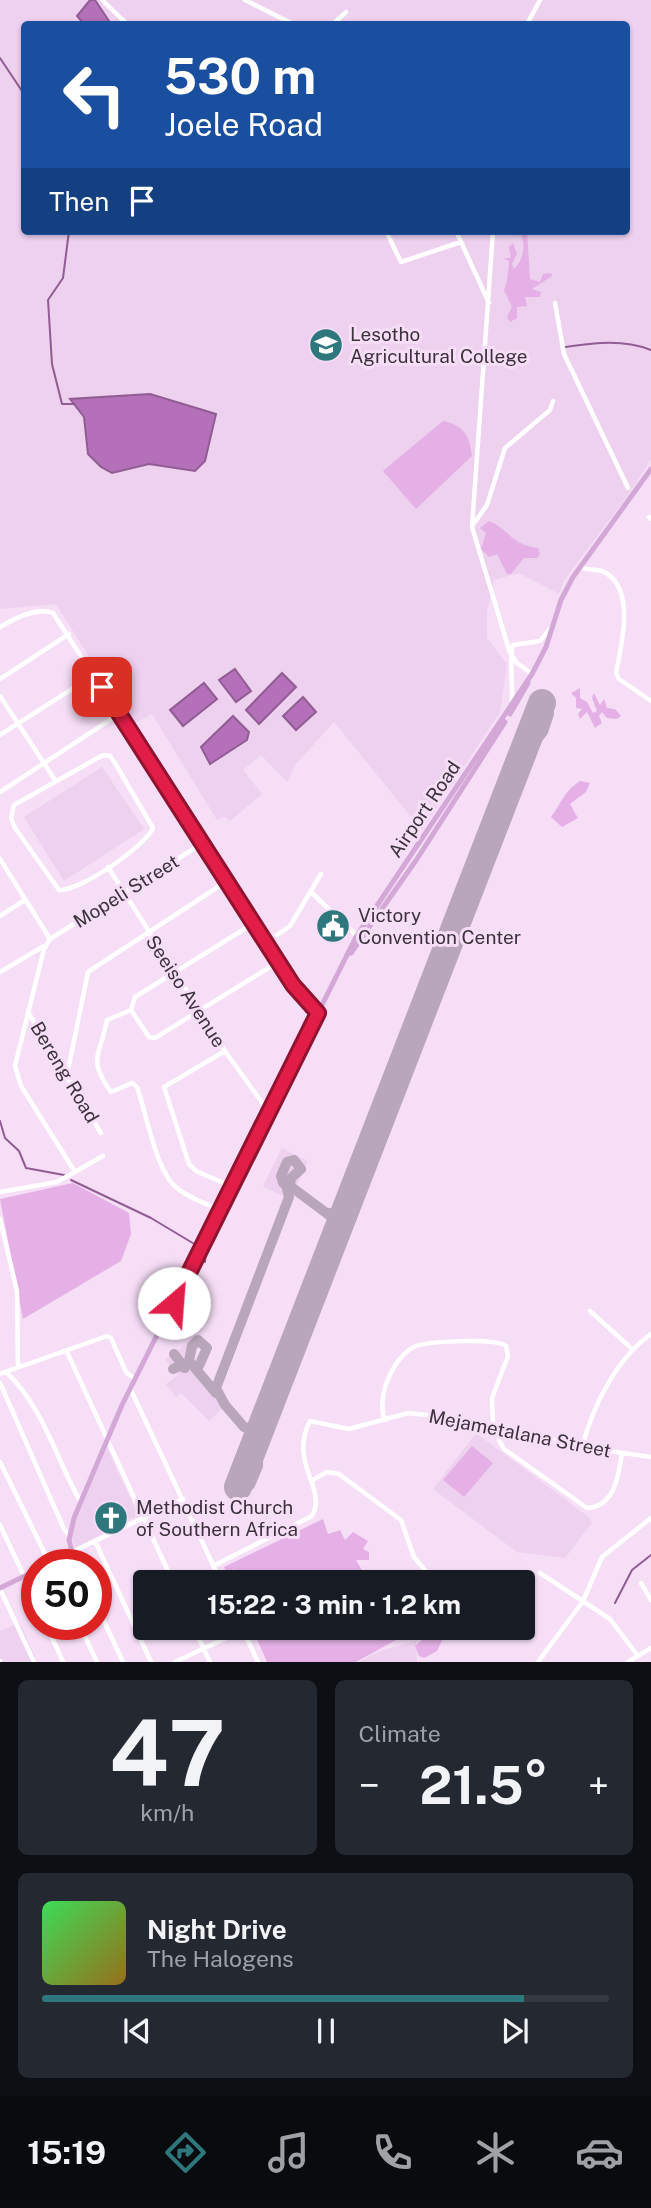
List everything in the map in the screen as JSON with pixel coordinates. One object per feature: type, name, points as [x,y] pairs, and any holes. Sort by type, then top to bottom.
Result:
[{"type":"main road","name":"Airport Road","points":[[344,964],[417,859],[533,674],[555,623],[561,600],[580,568],[651,469]]},
{"type":"main road","name":"Airport Road","points":[[69,1536],[80,1501],[130,1388],[357,936],[533,674]]},
{"type":"main road","points":[[69,1536],[71,1549]]},
{"type":"main road","points":[[0,1588],[21,1578]]},
{"type":"street","points":[[102,0],[124,21]]},
{"type":"street","points":[[245,0],[287,21]]},
{"type":"street","points":[[529,21],[540,0]]},
{"type":"street","points":[[336,21],[346,12]]},
{"type":"street","points":[[388,235],[401,262],[461,242]]},
{"type":"street","points":[[458,235],[489,304]]},
{"type":"street","points":[[494,235],[472,527],[510,653],[514,676],[512,703]]},
{"type":"street","points":[[555,303],[564,354],[628,488]]},
{"type":"street","points":[[472,527],[487,505],[505,449],[550,410],[553,401]]},
{"type":"street","points":[[580,568],[598,570],[612,578],[625,614],[616,673],[619,679],[651,701]]},
{"type":"street","points":[[1,626],[19,616],[46,611],[53,613],[278,962],[305,1002],[318,1013]]},
{"type":"street","points":[[510,653],[513,645],[540,642],[555,623]]},
{"type":"street","points":[[0,679],[69,635]]},
{"type":"street","points":[[510,653],[517,663],[533,674]]},
{"type":"street","points":[[0,734],[94,674]]},
{"type":"street","points":[[0,696],[55,780]]},
{"type":"street","points":[[0,792],[42,762],[120,714]]},
{"type":"street","points":[[110,756],[153,828],[149,835],[108,867],[72,888],[59,890],[15,828],[11,818],[14,805],[94,758],[110,756]]},
{"type":"street","name":"Mopeli Street","points":[[50,939],[203,843]]},
{"type":"street","points":[[0,859],[50,939],[45,946],[27,1011],[16,1057],[16,1074],[75,1172]]},
{"type":"street","name":"Seeiso Avenue","points":[[108,867],[225,1051],[268,1111]]},
{"type":"street","points":[[277,935],[290,926],[321,874]]},
{"type":"street","points":[[67,1075],[88,972],[227,881]]},
{"type":"street","points":[[312,893],[357,936]]},
{"type":"street","points":[[0,916],[25,900]]},
{"type":"street","points":[[254,923],[135,997],[131,1010],[143,1031],[155,1038],[278,962]]},
{"type":"street","points":[[0,972],[45,946]]},
{"type":"street","points":[[131,1010],[107,1020],[96,1064],[98,1073],[111,1092],[132,1083],[137,1087],[162,1165],[171,1182],[188,1195],[221,1210]]},
{"type":"street","name":"Bereng Road","points":[[27,1011],[101,1133]]},
{"type":"street","points":[[225,1051],[164,1087],[189,1164],[196,1171],[233,1187]]},
{"type":"street","points":[[0,1192],[48,1184],[103,1156]]},
{"type":"street","points":[[0,1219],[17,1291],[18,1367]]},
{"type":"street","points":[[590,1311],[631,1348]]},
{"type":"street","points":[[582,1447],[595,1408],[631,1348],[651,1334]]},
{"type":"street","points":[[0,1374],[110,1337],[126,1372],[135,1379]]},
{"type":"street","points":[[385,1420],[382,1408],[385,1384],[410,1350],[427,1345],[496,1341],[506,1346],[508,1356],[492,1398],[493,1425]]},
{"type":"street","points":[[67,1352],[167,1570]]},
{"type":"street","points":[[7,1373],[24,1389],[34,1405],[80,1501]]},
{"type":"street","points":[[0,1383],[69,1536]]},
{"type":"street","points":[[130,1388],[215,1570]]},
{"type":"street","name":"Mejametalana Street","points":[[213,1566],[309,1519],[316,1504],[301,1449],[310,1421],[349,1429],[408,1413],[500,1426],[582,1447],[651,1457]]},
{"type":"street","points":[[500,1426],[499,1440],[505,1449],[587,1508],[603,1503],[617,1483],[622,1453]]},
{"type":"street","points":[[0,1462],[42,1549]]},
{"type":"street","points":[[311,1481],[327,1472],[339,1474],[401,1520],[414,1557],[425,1570]]},
{"type":"street","points":[[78,1549],[183,1499]]},
{"type":"street","points":[[538,1662],[583,1601],[602,1557],[651,1518]]},
{"type":"street","points":[[0,1525],[21,1570]]},
{"type":"street","points":[[95,1541],[150,1662]]},
{"type":"street","points":[[540,1573],[618,1626],[638,1656]]},
{"type":"street","points":[[641,1583],[651,1600]]},
{"type":"street","points":[[0,1588],[34,1662]]},
{"type":"street","points":[[112,1638],[123,1662]]},
{"type":"street","points":[[53,1640],[63,1662]]},
{"type":"street","points":[[87,1640],[97,1662]]},
{"type":"street","points":[[200,1640],[210,1662]]},
{"type":"street","points":[[175,1662],[184,1660],[219,1640]]},
{"type":"street","points":[[248,1640],[258,1662]]},
{"type":"street","points":[[628,1662],[651,1648]]},
{"type":"shaded area","name":"Lesotho Agricultural College","points":[[0,0],[651,0],[651,459],[629,494],[564,580],[559,594],[519,573],[494,580],[487,612],[487,638],[507,664],[500,712],[422,830],[334,722],[295,765],[287,782],[261,755],[243,770],[262,794],[230,821],[224,817],[217,820],[152,714],[132,725],[56,604],[0,609]]},
{"type":"shaded area","points":[[90,0],[95,0],[109,21],[81,21],[77,16]]},
{"type":"shaded area","points":[[521,235],[527,235],[530,279],[540,282],[543,274],[551,273],[552,276],[532,289],[541,292],[540,297],[525,297],[527,306],[517,307],[517,318],[510,322],[507,317],[512,307],[504,290],[509,261],[504,258],[511,258],[509,247],[513,243],[517,254],[512,264],[514,269],[522,256]]},
{"type":"shaded area","points":[[150,394],[216,414],[205,461],[195,471],[149,464],[112,473],[101,467],[88,454],[84,417],[70,399]]},
{"type":"shaded area","points":[[443,421],[465,432],[472,456],[416,509],[383,471]]},
{"type":"shaded area","points":[[489,521],[516,541],[538,548],[540,554],[537,558],[524,558],[511,574],[507,574],[497,554],[489,557],[481,549],[486,533],[480,528]]},
{"type":"shaded area","points":[[235,669],[251,691],[236,702],[219,680]]},
{"type":"shaded area","points":[[282,673],[296,687],[259,724],[246,710]]},
{"type":"shaded area","points":[[204,683],[217,699],[183,726],[170,710]]},
{"type":"shaded area","points":[[580,688],[580,698],[587,702],[593,713],[597,711],[592,698],[594,693],[600,705],[604,699],[607,708],[615,709],[621,716],[617,719],[607,718],[602,712],[599,716],[602,723],[595,728],[587,712],[580,719],[578,714],[582,709],[576,708],[576,698],[571,693]]},
{"type":"shaded area","points":[[303,697],[316,712],[296,730],[283,716]]},
{"type":"shaded area","points":[[233,716],[249,732],[247,740],[210,764],[201,747]]},
{"type":"shaded area","points":[[102,767],[144,829],[64,881],[24,817]]},
{"type":"shaded area","points":[[580,781],[590,783],[586,792],[570,804],[578,818],[562,827],[551,817],[566,793]]},
{"type":"shaded area","points":[[282,1148],[308,1161],[290,1200],[263,1186]]},
{"type":"shaded area","points":[[73,1183],[129,1213],[131,1234],[121,1261],[23,1319],[0,1199]]},
{"type":"shaded area","points":[[193,1333],[204,1341],[192,1359],[229,1402],[209,1421],[181,1393],[176,1397],[166,1384],[178,1375],[165,1359],[182,1348]]},
{"type":"shaded area","points":[[476,1433],[590,1518],[592,1523],[565,1558],[517,1552],[433,1489]]},
{"type":"shaded area","points":[[472,1446],[493,1463],[464,1497],[443,1480]]},
{"type":"shaded area","points":[[107,1448],[138,1515],[75,1548],[72,1539],[74,1525]]},
{"type":"shaded area","points":[[323,1519],[328,1534],[340,1530],[345,1540],[353,1532],[368,1541],[363,1549],[369,1552],[369,1560],[356,1560],[362,1570],[226,1570],[224,1567]]},
{"type":"shaded area","points":[[20,1623],[21,1640],[27,1640],[37,1662],[0,1662],[0,1631]]},
{"type":"shaded area","points":[[257,1640],[396,1640],[356,1662],[267,1662]]},
{"type":"shaded area","points":[[422,1640],[442,1640],[437,1651],[424,1658],[419,1656],[415,1646]]},
{"type":"shaded area","points":[[416,1641],[417,1662],[359,1662],[380,1651]]},
{"type":"waterway","points":[[0,58],[21,90]]},
{"type":"waterway","points":[[68,235],[63,278],[48,300],[52,364],[62,404],[75,404]]},
{"type":"waterway","points":[[565,347],[619,343],[651,350]]},
{"type":"waterway","points":[[0,1121],[5,1138],[19,1151],[26,1168],[64,1175]]},
{"type":"waterway","points":[[71,1180],[151,1218],[196,1245]]},
{"type":"waterway","points":[[205,1262],[206,1250]]},
{"type":"waterway","points":[[615,1603],[632,1570],[651,1555]]},
{"type":"taxiway","points":[[522,757],[543,732],[549,714],[544,706],[537,706],[532,710],[531,733]]},
{"type":"taxiway","points":[[290,1187],[283,1183],[281,1176],[287,1162],[294,1160],[301,1169],[291,1178],[290,1186],[333,1218],[336,1234]]},
{"type":"taxiway","points":[[263,1422],[254,1429],[244,1427],[225,1405],[216,1388],[289,1197],[286,1185]]},
{"type":"taxiway","points":[[328,1213],[336,1214],[346,1208]]},
{"type":"taxiway","points":[[197,1370],[207,1348],[198,1340],[192,1346],[189,1361],[216,1393]]},
{"type":"taxiway","points":[[173,1369],[179,1366],[185,1368],[174,1354]]},
{"type":"taxiway","points":[[247,1464],[237,1475],[238,1483],[242,1486],[250,1485],[258,1466],[258,1436]]},
{"type":"runway","points":[[238,1487],[542,703]]},
{"type":"place","name":"Lesotho Agricultural College","points":[[326,345]]},
{"type":"place","name":"Victory Convention Center","points":[[333,926]]},
{"type":"place","name":"Methodist Church of Southern Africa","points":[[111,1518]]},
{"type":"route","points":[[102,687],[293,985],[305,1002],[318,1013],[174,1303]]}]
